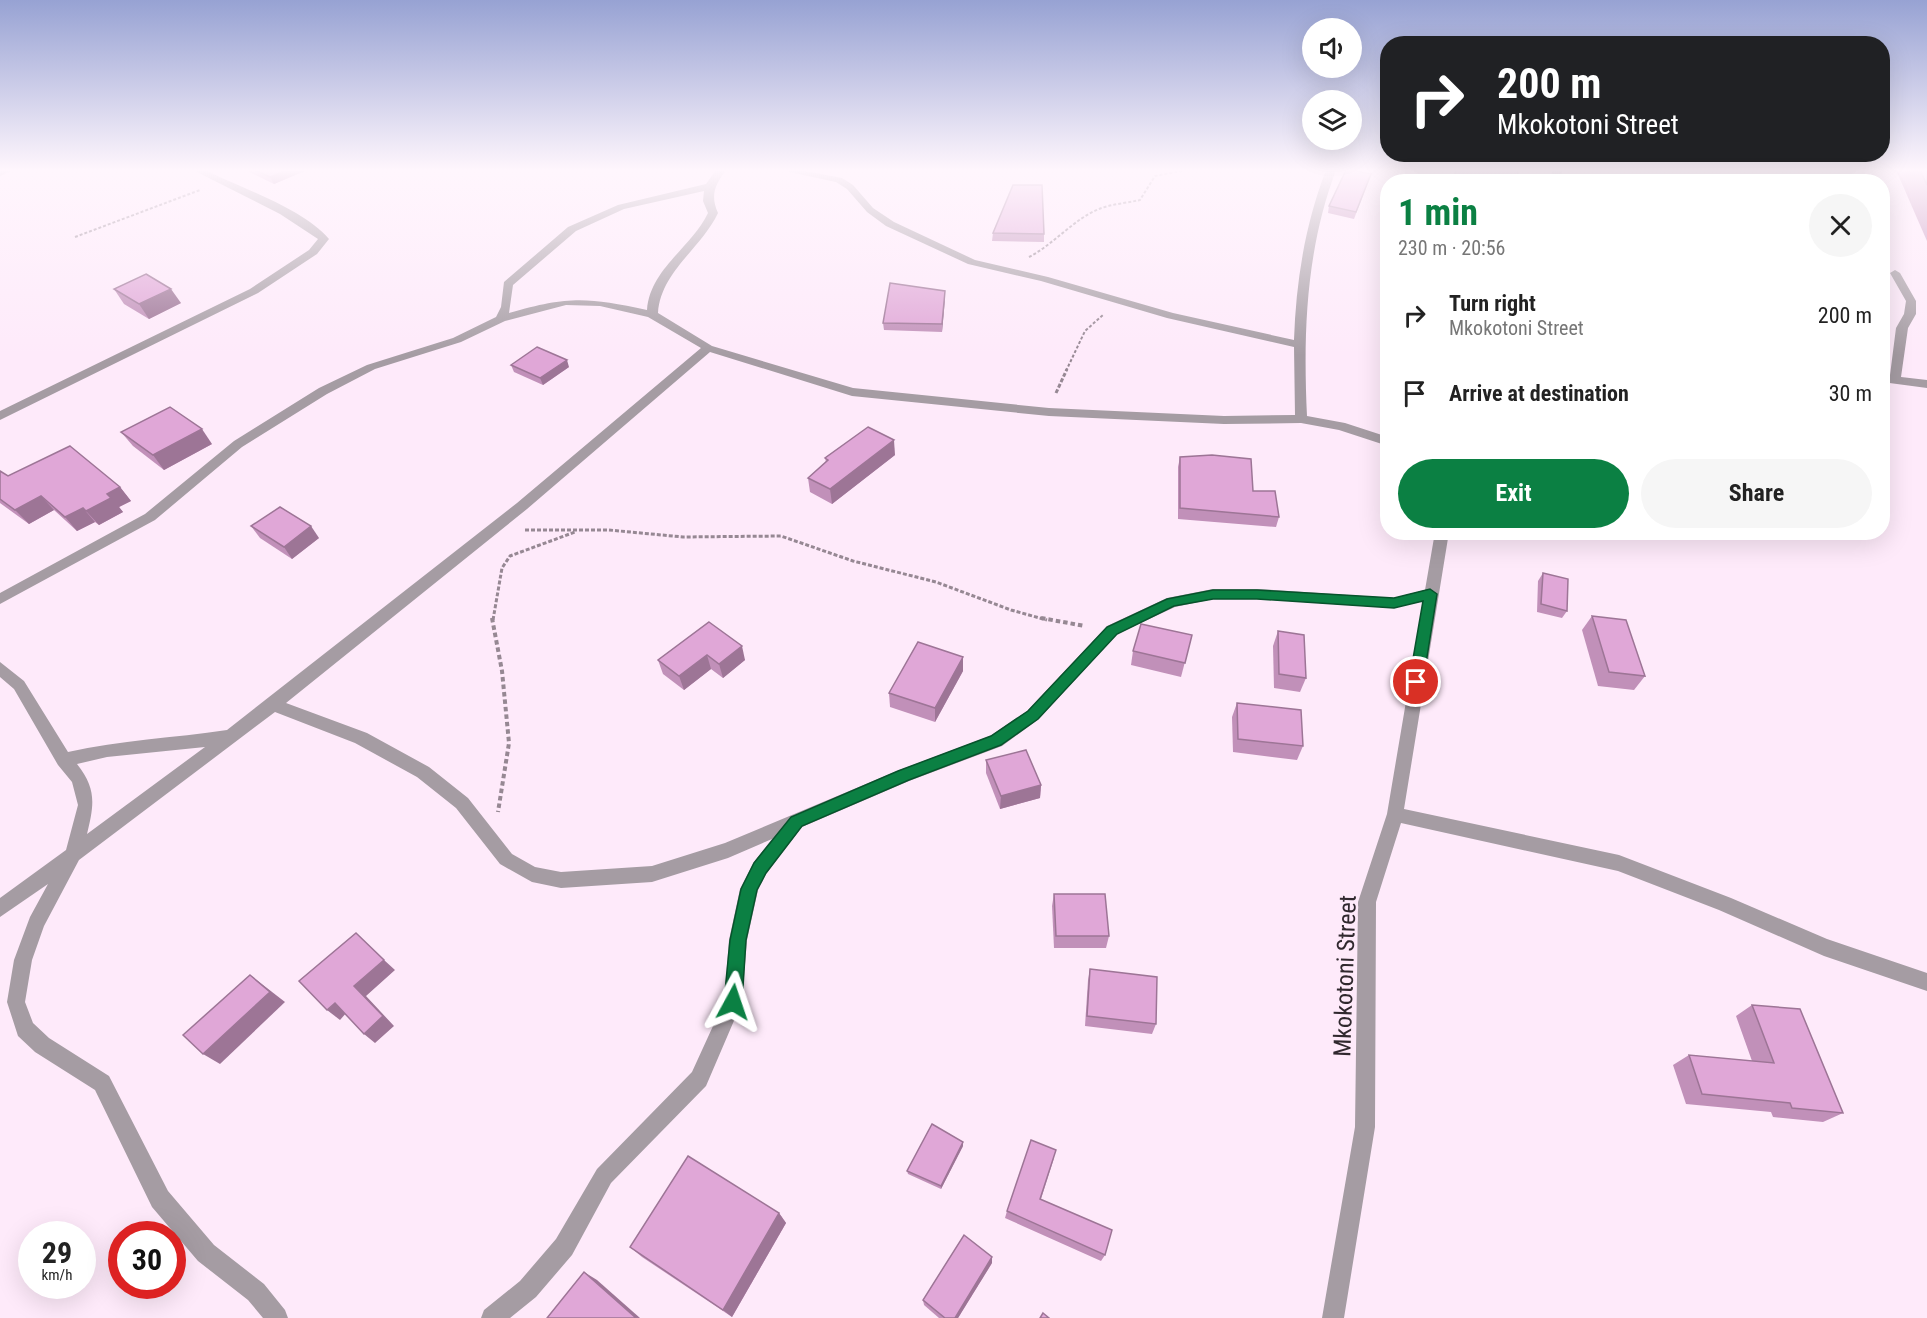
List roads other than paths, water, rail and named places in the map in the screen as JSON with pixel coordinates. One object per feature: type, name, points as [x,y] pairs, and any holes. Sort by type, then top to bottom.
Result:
[{"type":"street","points":[[0,416],[254,291],[313,252],[324,239],[315,232]]},
{"type":"street","points":[[501,319],[506,307],[508,284],[570,232]]},
{"type":"street","points":[[701,232],[674,262],[651,304],[652,314],[658,321],[708,348],[852,392],[1049,412],[1224,420],[1301,419],[1341,426],[1380,439]]},
{"type":"street","points":[[905,232],[956,256],[1118,301],[1298,344]]},
{"type":"street","points":[[1301,419],[1298,344],[1311,232]]},
{"type":"street","points":[[1890,372],[1902,328],[1910,314],[1911,301],[1895,273]]},
{"type":"street","points":[[0,599],[150,517],[238,444],[323,391],[371,367],[457,340],[501,319],[548,305],[573,302],[600,303],[652,314]]},
{"type":"street","points":[[0,909],[273,705],[494,528],[708,348]]},
{"type":"street","points":[[1890,379],[1927,384]]},
{"type":"street","name":"Mkokotoni Street","points":[[1333,1318],[1365,1127],[1367,902],[1395,814],[1440,540]]},
{"type":"street","points":[[273,705],[361,738],[423,772],[462,803],[506,860],[532,874],[561,880],[652,874],[683,866],[903,776],[996,741],[1033,715],[1112,630],[1172,602],[1213,594],[1257,594],[1394,603],[1430,594]]},
{"type":"street","points":[[0,668],[19,685],[64,760],[79,779],[87,805],[74,852],[36,923],[23,960],[16,1002],[25,1029],[42,1045],[102,1083],[160,1199],[206,1253],[256,1292],[277,1318]]},
{"type":"street","points":[[64,760],[107,750],[174,745],[230,736]]},
{"type":"street","points":[[1395,814],[1619,863],[1725,904],[1824,947],[1927,982]]},
{"type":"street","points":[[492,1318],[528,1289],[564,1247],[604,1176],[699,1079],[733,1002],[738,940],[749,889],[760,868],[796,821]]}]
